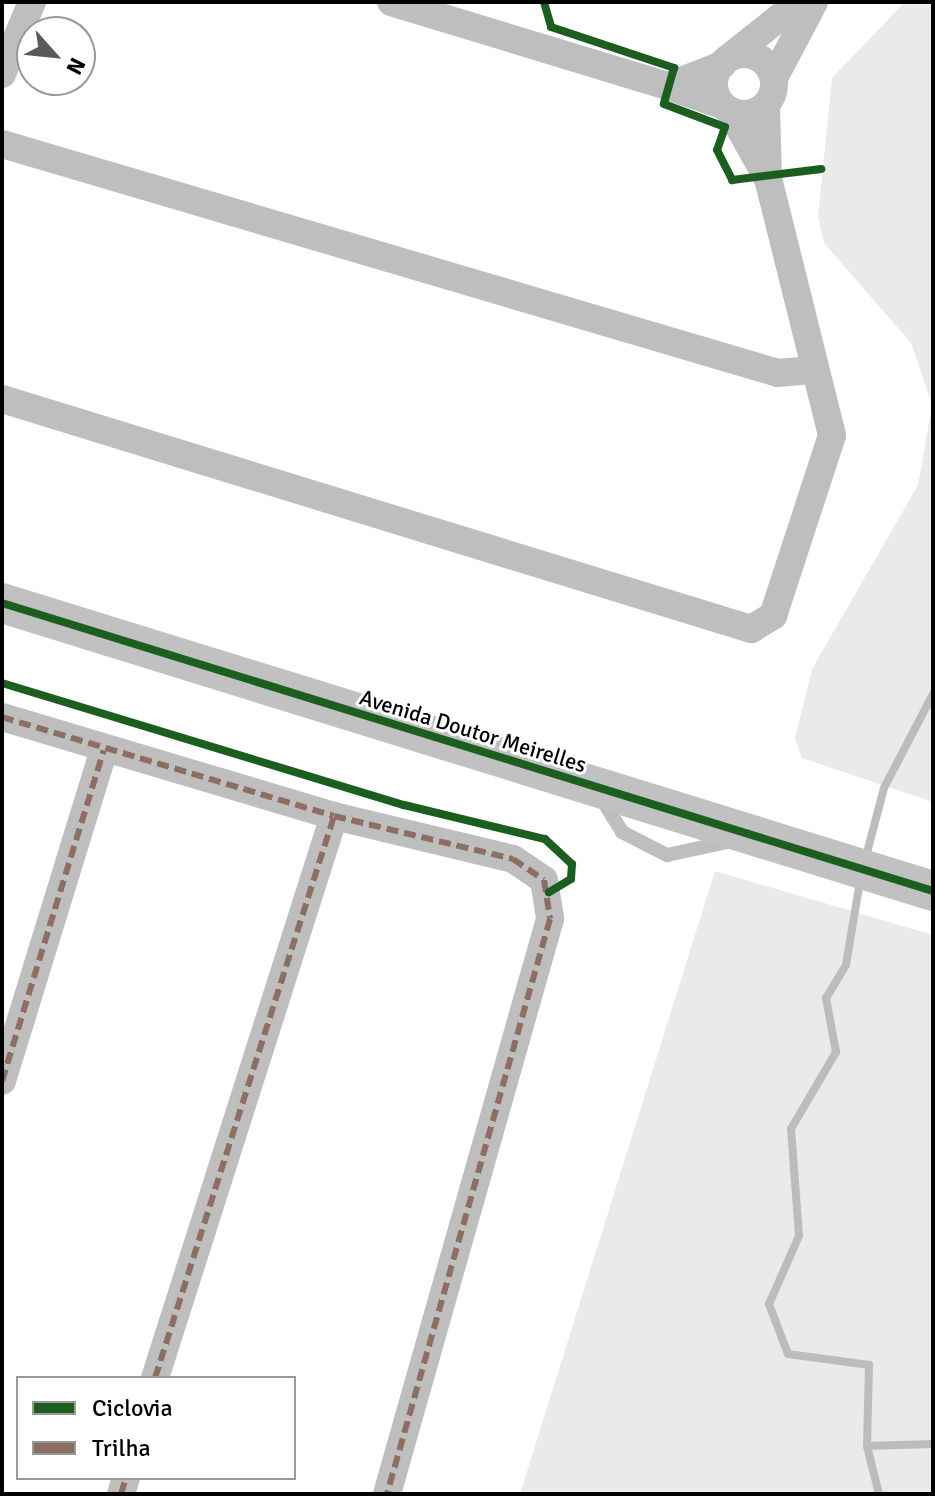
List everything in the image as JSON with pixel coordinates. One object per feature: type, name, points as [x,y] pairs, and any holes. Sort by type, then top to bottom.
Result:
[{"type":"street","points":[[2,74],[32,2]]},
{"type":"street","points":[[391,2],[433,8],[726,108],[749,114],[766,106]]},
{"type":"street","points":[[768,179],[714,87],[724,63],[799,2]]},
{"type":"street","points":[[2,399],[751,629],[773,616],[832,435],[811,370],[768,179],[766,106],[774,78],[814,2]]},
{"type":"street","points":[[668,86],[724,63],[755,56],[774,78]]},
{"type":"street","points":[[2,144],[778,373],[811,370]]},
{"type":"street","name":"Avenida Doutor Meirelles","points":[[2,603],[933,891]]},
{"type":"street","points":[[2,717],[104,750],[334,816],[513,859],[544,880],[552,900],[387,1494]]},
{"type":"street","points":[[2,1081],[104,750]]},
{"type":"street","points":[[156,1376],[334,816]]},
{"type":"shaded area","points":[[905,2],[933,2],[933,802],[802,758],[795,739],[812,669],[918,485],[932,405],[911,343],[824,243],[818,216],[832,78]]},
{"type":"shaded area","points":[[715,871],[933,935],[933,1494],[520,1494]]},
{"type":"waterway","points":[[865,860],[884,788],[933,694]]},
{"type":"waterway","points":[[860,881],[846,965],[826,998],[836,1052],[791,1129],[799,1236],[769,1304],[788,1354],[869,1365],[867,1446],[879,1494]]},
{"type":"waterway","points":[[867,1446],[933,1444]]},
{"type":"marked path","points":[[2,717],[334,816],[513,859],[544,880],[550,919],[387,1494]]},
{"type":"marked path","points":[[2,1081],[104,750]]},
{"type":"marked path","points":[[156,1376],[334,816]]},
{"type":"marked path","points":[[121,1494],[125,1480]]},
{"type":"cycle path","points":[[544,2],[551,27],[674,68],[664,104],[725,127],[717,150],[732,180],[821,169]]},
{"type":"cycle path","points":[[2,603],[933,891]]},
{"type":"cycle path","points":[[2,683],[404,805],[545,839],[572,864],[571,879],[549,892]]}]
